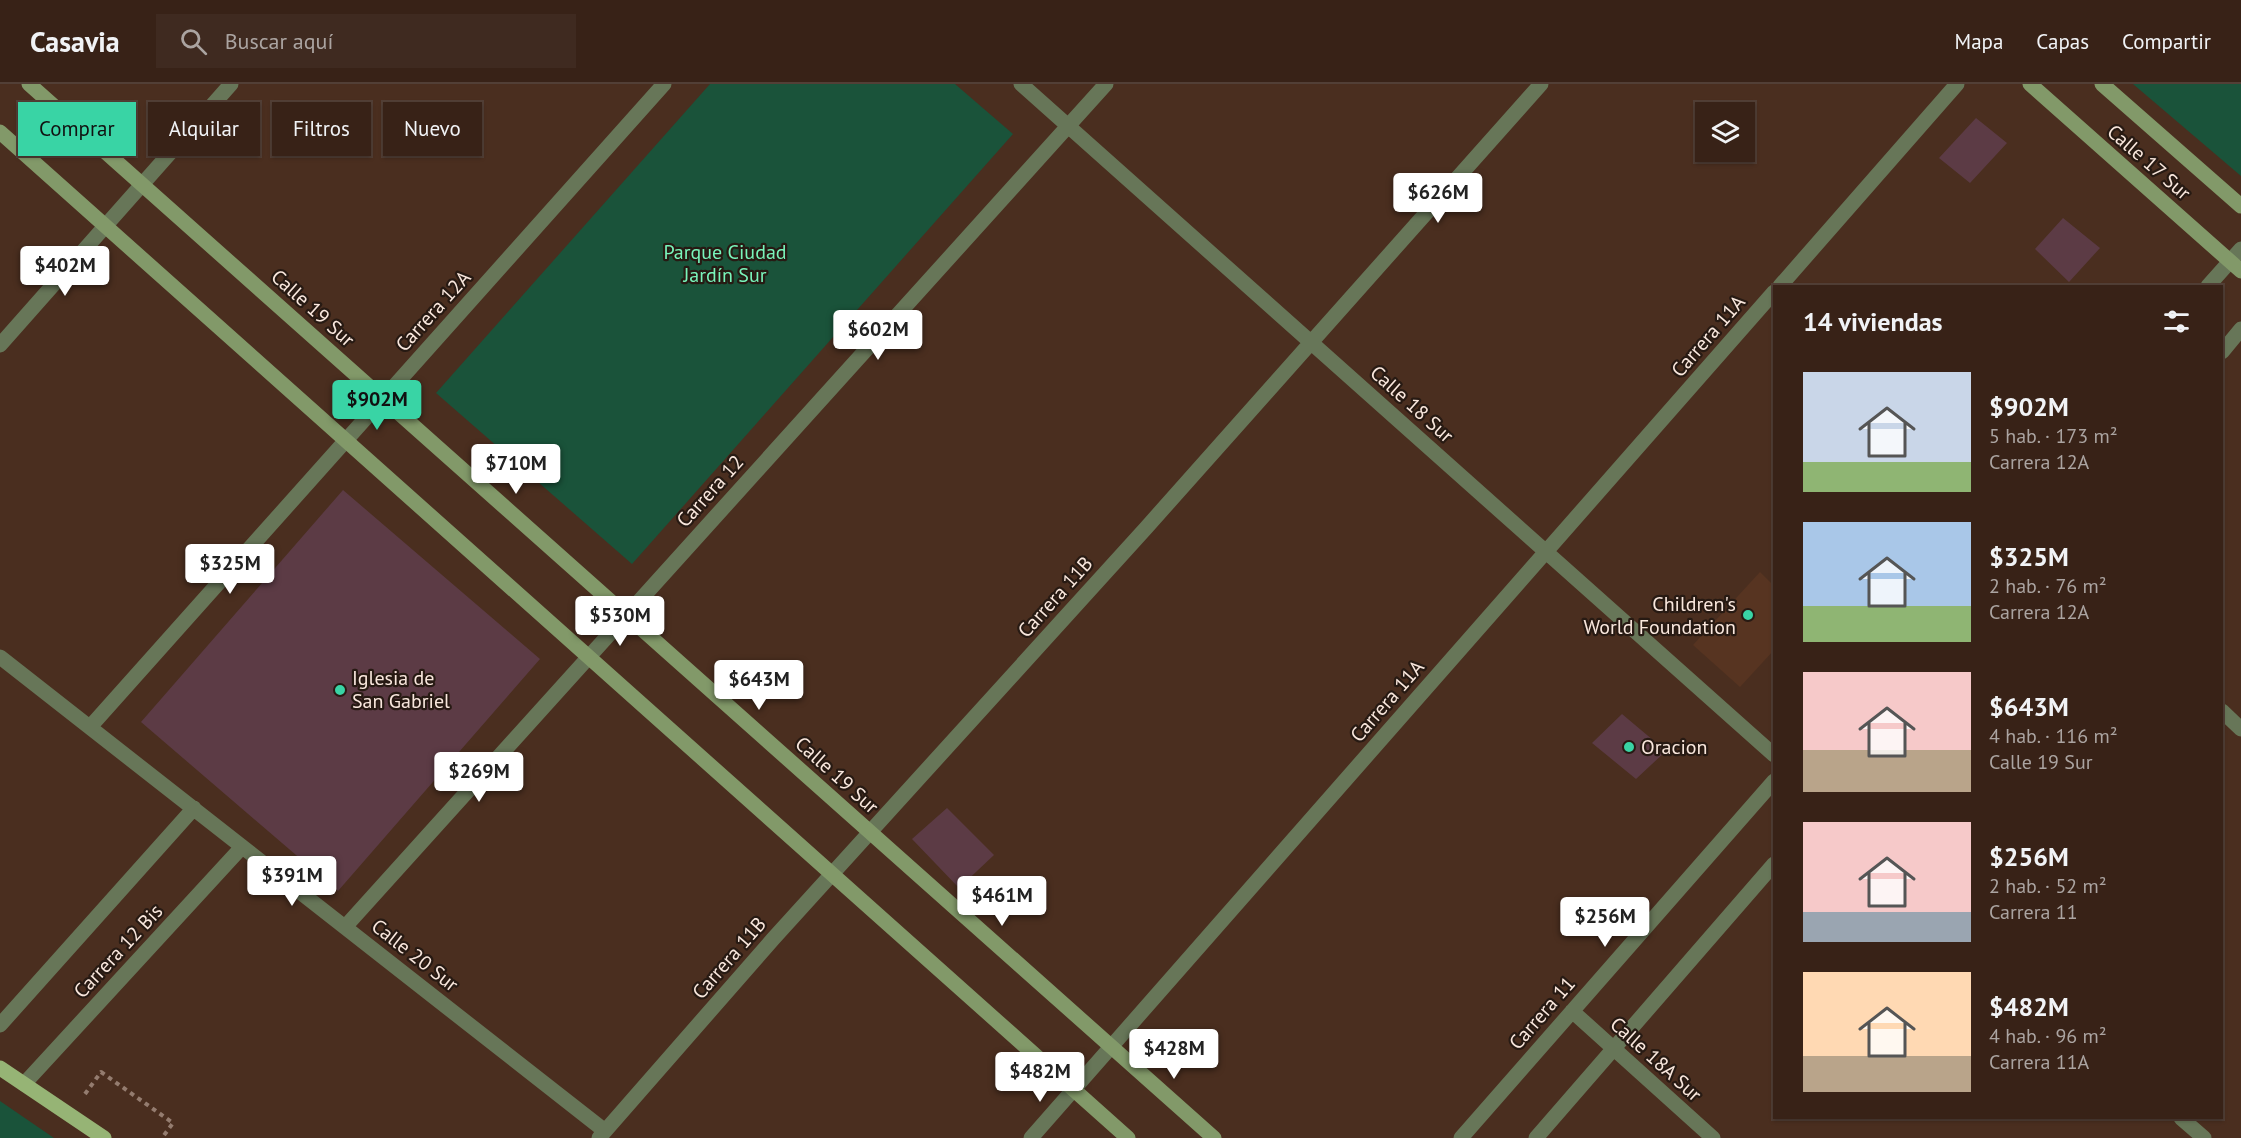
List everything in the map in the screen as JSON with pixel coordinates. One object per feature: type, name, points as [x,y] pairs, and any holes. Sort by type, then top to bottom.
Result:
[{"type":"main road","points":[[0,1068],[104,1138]]},
{"type":"street","name":"Calle 19 Sur","points":[[29,84],[1214,1138]]},
{"type":"street","points":[[0,345],[231,84]]},
{"type":"street","name":"Carrera 12A","points":[[90,728],[664,84]]},
{"type":"street","name":"Calle 18 Sur","points":[[1021,84],[1773,754]]},
{"type":"street","name":"Carrera 12","points":[[345,927],[1106,84]]},
{"type":"street","name":"Carrera 11B","points":[[602,1134],[832,873],[1541,84]]},
{"type":"street","points":[[1780,285],[1957,84]]},
{"type":"street","name":"Calle 17 Sur","points":[[2030,84],[2235,266]]},
{"type":"street","name":"Calle 17 Sur","points":[[2102,84],[2241,206]]},
{"type":"street","points":[[0,132],[1128,1138]]},
{"type":"street","points":[[2209,285],[2235,266],[2241,249]]},
{"type":"street","name":"Carrera 11A","points":[[1031,1138],[1773,293]]},
{"type":"street","points":[[2223,351],[2241,329]]},
{"type":"street","name":"Calle 20 Sur","points":[[0,657],[345,927],[602,1134]]},
{"type":"street","points":[[2223,712],[2241,729]]},
{"type":"street","name":"Carrera 11","points":[[1461,1138],[1773,782]]},
{"type":"street","name":"Carrera 12 Bis","points":[[0,1025],[194,808]]},
{"type":"street","name":"Carrera 12 Bis","points":[[24,1084],[242,847]]},
{"type":"street","points":[[1536,1138],[1773,865]]},
{"type":"street","name":"Calle 18A Sur","points":[[1572,1011],[1713,1138]]},
{"type":"street","points":[[2182,1119],[2204,1138]]},
{"type":"path","points":[[100,1072],[173,1122],[162,1138]]},
{"type":"shaded area","name":"Children's World Foundation","points":[[1760,572],[1773,585],[1773,651],[1740,687],[1693,645]]},
{"type":"green space","name":"Parque Ciudad Jardín Sur","points":[[710,84],[955,84],[1013,134],[632,564],[436,393]]},
{"type":"green space","points":[[2133,84],[2241,84],[2241,176]]},
{"type":"green space","points":[[0,1101],[54,1138],[0,1138]]},
{"type":"building","points":[[1976,118],[2007,143],[1970,183],[1939,158]]},
{"type":"building","points":[[2063,218],[2100,248],[2069,282],[2035,249]]},
{"type":"building","name":"Iglesia de San Gabriel","points":[[343,490],[540,659],[338,891],[141,722]]},
{"type":"building","name":"Oracion","points":[[1622,714],[1666,751],[1636,779],[1592,743]]},
{"type":"building","points":[[947,808],[994,855],[959,888],[912,839]]},
{"type":"place","name":"Children's World Foundation","points":[[1748,615]]},
{"type":"place","name":"Iglesia de San Gabriel","points":[[340,690]]},
{"type":"place","name":"Oracion","points":[[1629,747]]}]
